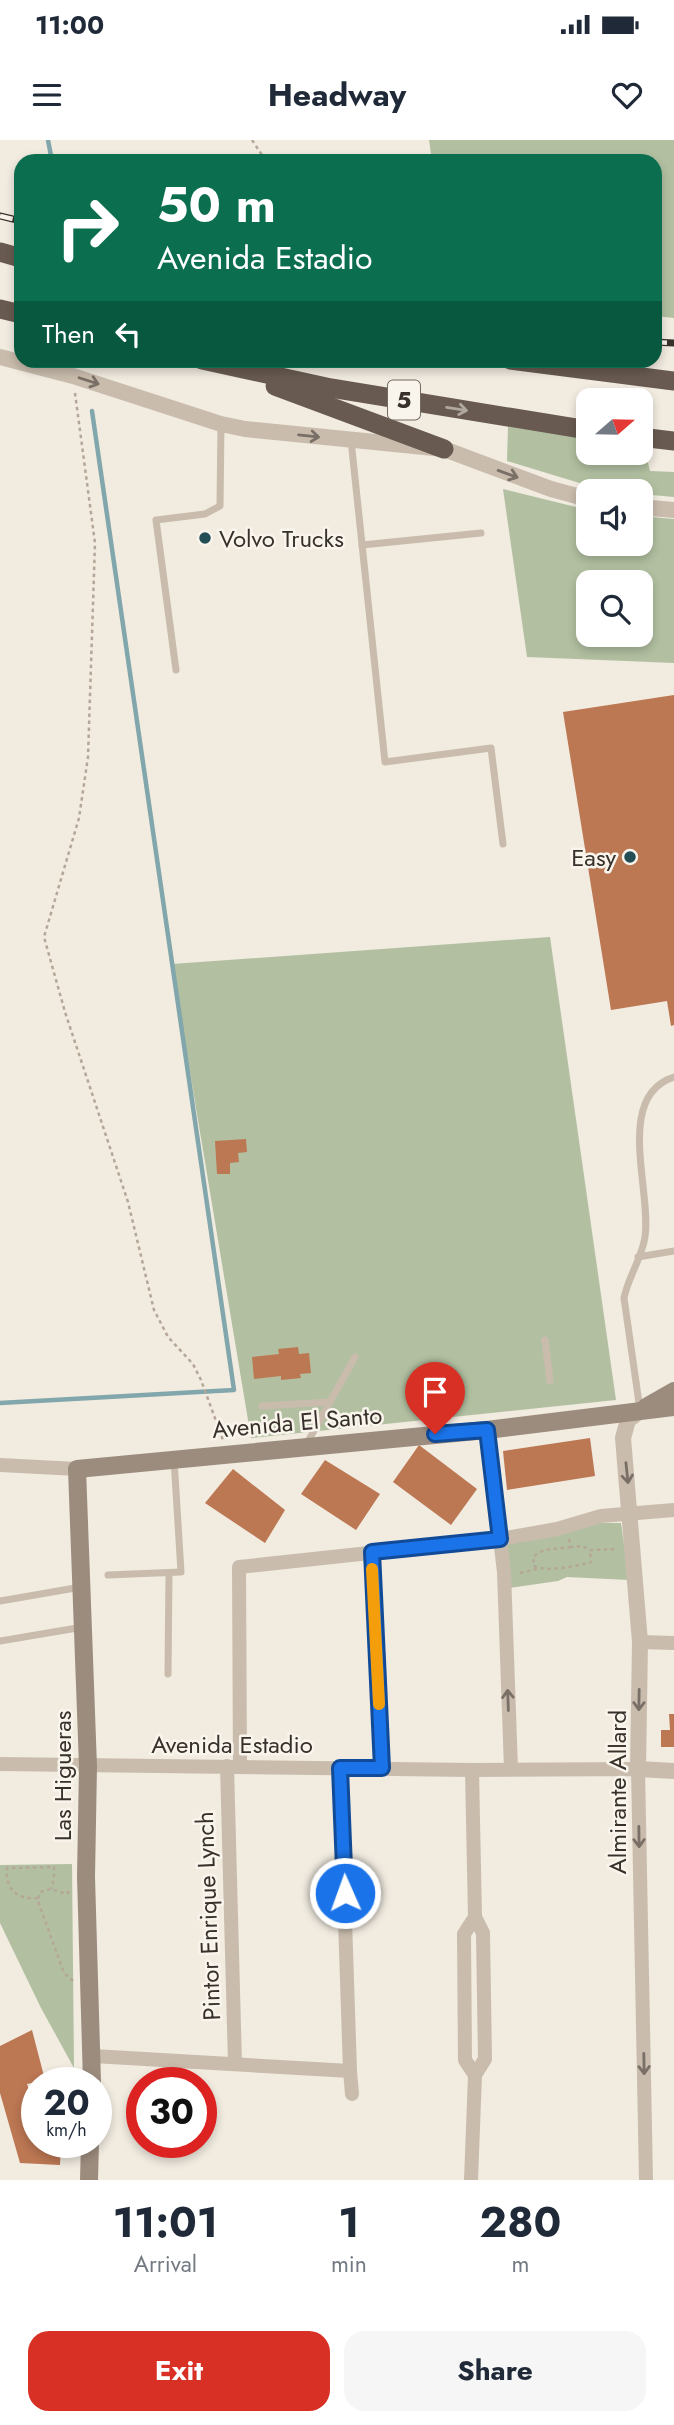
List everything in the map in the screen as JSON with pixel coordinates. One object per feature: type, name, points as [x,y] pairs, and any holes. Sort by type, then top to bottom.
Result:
[{"type":"highway","points":[[229,368],[444,449]]},
{"type":"highway","name":"5","points":[[236,368],[355,392],[576,428]]},
{"type":"highway","points":[[572,368],[674,381]]},
{"type":"highway","points":[[653,439],[674,441]]},
{"type":"main road","name":"Avenida El Santo","points":[[640,1411],[674,1391]]},
{"type":"main road","name":"Avenida El Santo","points":[[77,1469],[487,1430],[674,1408]]},
{"type":"main road","name":"Las Higueras","points":[[77,1469],[88,1766],[86,1877],[93,2067]]},
{"type":"main road","points":[[89,2180],[90,2158]]},
{"type":"street","points":[[42,368],[221,424],[444,449],[576,496]]},
{"type":"street","points":[[653,508],[674,510]]},
{"type":"street","name":"Almirante Allard","points":[[640,1411],[628,1420],[623,1438],[640,1642],[638,1769],[646,2180]]},
{"type":"street","points":[[487,1430],[504,1572],[511,1769]]},
{"type":"street","name":"Avenida El Santo","points":[[0,1465],[77,1469]]},
{"type":"street","points":[[382,1768],[372,1552],[500,1539],[600,1516],[674,1510]]},
{"type":"street","name":"Pintor Enrique Lynch","points":[[235,2064],[233,1766],[239,1567],[372,1552]]},
{"type":"street","points":[[640,1642],[674,1643]]},
{"type":"street","name":"Avenida Estadio","points":[[0,1764],[674,1771]]},
{"type":"street","points":[[340,1768],[352,2094]]},
{"type":"street","points":[[471,2180],[475,2075],[465,2060],[464,1934],[475,1917],[472,1770]]},
{"type":"street","points":[[93,2056],[350,2071]]},
{"type":"lane","points":[[176,670],[156,520],[205,514],[220,506],[221,424]]},
{"type":"lane","points":[[351,440],[385,762],[491,748],[503,844]]},
{"type":"lane","points":[[362,545],[481,533]]},
{"type":"lane","points":[[640,1411],[624,1298],[645,1240],[648,1215],[639,1129],[647,1097],[674,1077]]},
{"type":"lane","points":[[638,1257],[674,1251]]},
{"type":"lane","points":[[545,1340],[550,1381]]},
{"type":"lane","points":[[305,1446],[355,1357]]},
{"type":"lane","points":[[262,1406],[330,1402]]},
{"type":"lane","points":[[108,1574],[181,1572],[174,1459]]},
{"type":"lane","points":[[168,1674],[169,1573]]},
{"type":"lane","points":[[0,1601],[81,1587]]},
{"type":"lane","points":[[0,1641],[83,1627]]},
{"type":"path","points":[[73,376],[94,543],[88,757],[79,817],[44,937],[65,1012],[128,1202],[154,1310],[169,1337],[193,1364],[228,1453]]},
{"type":"path","points":[[567,1525],[571,1547]]},
{"type":"path","points":[[537,1569],[533,1565],[534,1556],[544,1550],[582,1546],[590,1550],[632,1550]]},
{"type":"path","points":[[504,1572],[511,1574],[582,1565],[591,1562],[590,1550]]},
{"type":"path","points":[[39,1898],[27,1899],[12,1891],[6,1881],[7,1868],[54,1867],[51,1889]]},
{"type":"path","points":[[86,1877],[78,1881],[67,1894],[51,1889],[40,1892],[39,1898],[64,1973],[74,1982],[90,1983]]},
{"type":"green space","points":[[429,140],[674,140],[674,318],[662,317],[662,154],[431,154]]},
{"type":"green space","points":[[508,426],[576,436],[576,466],[649,466],[650,471],[674,472],[674,497],[653,495],[653,479],[576,479],[576,482],[507,461]]},
{"type":"green space","points":[[503,489],[576,507],[576,556],[653,556],[653,517],[674,519],[674,663],[527,657]]},
{"type":"green space","points":[[550,937],[616,1400],[251,1438],[172,964]]},
{"type":"green space","points":[[594,1523],[621,1523],[629,1580],[567,1577],[558,1581],[509,1588],[503,1548],[509,1540]]},
{"type":"green space","points":[[72,1864],[74,2067],[41,2008],[0,1923],[0,1865]]},
{"type":"building","name":"Easy","points":[[674,695],[674,1025],[671,1026],[667,1001],[611,1010],[563,712]]},
{"type":"building","points":[[246,1139],[247,1152],[238,1153],[239,1162],[230,1163],[230,1174],[217,1174],[215,1141]]},
{"type":"building","points":[[298,1347],[299,1354],[309,1353],[311,1373],[300,1374],[301,1378],[281,1380],[281,1376],[254,1379],[252,1357],[279,1354],[278,1349]]},
{"type":"building","points":[[590,1438],[595,1476],[507,1490],[503,1451]]},
{"type":"building","points":[[419,1445],[477,1489],[451,1525],[393,1482]]},
{"type":"building","points":[[325,1460],[380,1494],[356,1530],[301,1494]]},
{"type":"building","points":[[233,1469],[285,1510],[265,1543],[205,1503]]},
{"type":"building","points":[[669,1714],[674,1714],[674,1747],[661,1747],[661,1730],[670,1730]]},
{"type":"building","points":[[32,2030],[42,2067],[21,2067],[21,2158],[60,2158],[60,2165],[20,2163],[0,2093],[0,2046]]},
{"type":"waterway","points":[[48,140],[51,154]]},
{"type":"waterway","points":[[0,1403],[234,1390],[92,411]]},
{"type":"railway","points":[[0,216],[14,219]]},
{"type":"railway","points":[[662,342],[674,343]]},
{"type":"slow traffic","points":[[372,1569],[379,1704]]},
{"type":"place","name":"Volvo Trucks","points":[[205,538]]},
{"type":"place","name":"Easy","points":[[630,857]]},
{"type":"route","points":[[345,1893],[340,1768],[382,1768],[372,1552],[500,1539],[487,1430],[435,1434]]}]
